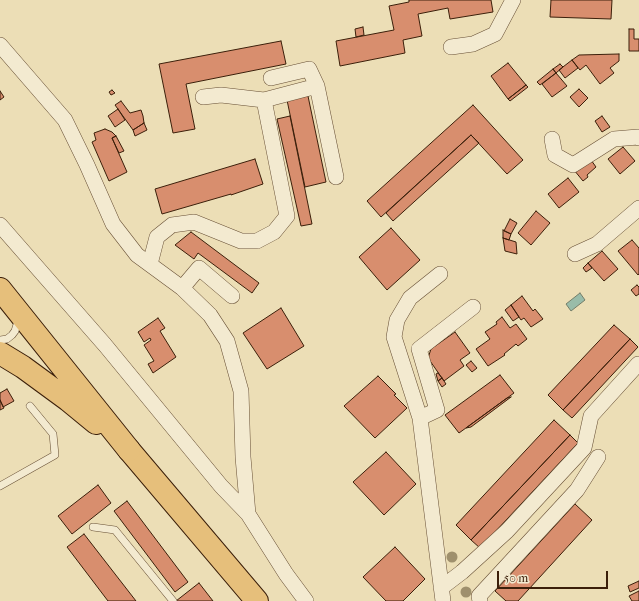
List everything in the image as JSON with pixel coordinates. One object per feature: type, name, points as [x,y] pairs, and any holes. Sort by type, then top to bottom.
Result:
[{"type":"main road","points":[[0,289],[129,450],[257,601]]},
{"type":"main road","points":[[0,353],[23,367],[68,400],[129,450]]},
{"type":"street","points":[[451,47],[473,44],[495,34],[512,0]]},
{"type":"street","points":[[0,45],[65,120],[113,224],[137,255],[182,288],[210,316],[227,341],[241,391],[243,457],[248,514]]},
{"type":"street","points":[[271,78],[310,69],[317,86],[336,177]]},
{"type":"street","points":[[203,97],[221,95],[264,100],[317,86]]},
{"type":"street","points":[[150,264],[157,237],[172,225],[194,222],[241,241],[257,241],[274,232],[287,216],[264,100]]},
{"type":"street","points":[[552,139],[555,155],[573,165],[614,139],[639,138]]},
{"type":"street","points":[[575,254],[597,244],[639,208]]},
{"type":"street","points":[[0,225],[105,345],[221,486],[248,514],[286,574],[306,601]]},
{"type":"street","points":[[182,288],[199,268],[232,296]]},
{"type":"street","points":[[440,274],[410,298],[397,320],[394,337],[420,418],[442,595]]},
{"type":"street","points":[[420,418],[437,410],[418,349],[473,307]]},
{"type":"street","points":[[442,595],[462,572],[507,531],[584,448],[591,416],[638,364]]},
{"type":"street","points":[[480,601],[478,596],[577,490],[598,457]]},
{"type":"lane","points":[[0,340],[7,339],[15,331],[20,313]]},
{"type":"lane","points":[[0,486],[56,455],[53,434],[30,406]]},
{"type":"lane","points":[[93,526],[115,530],[173,601]]},
{"type":"shaded area","points":[[580,293],[585,300],[571,311],[566,304]]},
{"type":"building","points":[[409,0],[491,0],[493,12],[450,19],[448,8],[418,14],[422,36],[403,40],[405,53],[340,66],[336,41],[394,30],[389,6],[409,2]]},
{"type":"building","points":[[551,0],[612,0],[611,19],[550,17]]},
{"type":"building","points":[[363,27],[364,35],[356,37],[355,29]]},
{"type":"building","points":[[629,29],[634,29],[634,39],[639,39],[639,51],[629,51]]},
{"type":"building","points":[[281,41],[286,64],[186,84],[195,129],[173,133],[159,64]]},
{"type":"building","points":[[619,54],[619,61],[610,68],[614,73],[600,84],[586,65],[580,70],[572,60],[579,55]]},
{"type":"building","points":[[572,60],[578,68],[565,78],[559,70]]},
{"type":"building","points":[[508,63],[526,85],[508,99],[491,76]]},
{"type":"building","points":[[560,64],[563,67],[556,73],[553,69]]},
{"type":"building","points":[[553,69],[556,73],[540,85],[537,82]]},
{"type":"building","points":[[556,73],[567,86],[552,97],[542,84]]},
{"type":"building","points":[[526,85],[528,87],[510,101],[508,99]]},
{"type":"building","points":[[579,89],[588,98],[579,107],[570,97]]},
{"type":"building","points":[[112,90],[115,93],[111,95],[109,92]]},
{"type":"building","points":[[0,91],[4,97],[0,100]]},
{"type":"building","points":[[308,96],[326,182],[305,187],[287,100]]},
{"type":"building","points":[[121,101],[130,113],[141,110],[144,123],[133,130],[115,105]]},
{"type":"building","points":[[473,105],[523,160],[507,174],[471,135],[381,217],[367,201]]},
{"type":"building","points":[[118,109],[125,120],[115,127],[108,116]]},
{"type":"building","points":[[290,116],[312,224],[301,226],[277,119]]},
{"type":"building","points":[[602,116],[610,127],[602,132],[595,121]]},
{"type":"building","points":[[144,123],[147,130],[135,136],[133,130]]},
{"type":"building","points":[[105,129],[112,132],[116,136],[112,138],[127,172],[109,181],[92,142],[96,140],[94,133]]},
{"type":"building","points":[[471,135],[479,143],[393,221],[386,213]]},
{"type":"building","points":[[116,136],[124,151],[119,153],[112,138]]},
{"type":"building","points":[[623,147],[635,161],[620,174],[608,159]]},
{"type":"building","points":[[255,159],[263,184],[231,195],[162,214],[155,189]]},
{"type":"building","points":[[591,160],[596,167],[583,181],[574,170]]},
{"type":"building","points":[[568,178],[579,192],[559,208],[548,194]]},
{"type":"building","points":[[536,211],[550,223],[531,245],[518,233]]},
{"type":"building","points":[[510,219],[517,223],[511,234],[504,231]]},
{"type":"building","points":[[391,228],[420,260],[387,290],[359,257]]},
{"type":"building","points":[[503,230],[511,234],[509,240],[503,238]]},
{"type":"building","points":[[191,232],[259,283],[252,293],[198,253],[194,259],[175,245]]},
{"type":"building","points":[[503,238],[516,242],[517,254],[505,251]]},
{"type":"building","points":[[632,240],[639,248],[638,275],[618,251]]},
{"type":"building","points":[[602,251],[618,269],[604,281],[588,263]]},
{"type":"building","points":[[588,263],[592,268],[586,272],[583,268]]},
{"type":"building","points":[[637,285],[639,287],[639,294],[636,296],[631,290]]},
{"type":"building","points":[[522,296],[533,311],[535,309],[543,319],[531,327],[524,318],[521,320],[511,305]]},
{"type":"building","points":[[511,305],[519,317],[513,321],[505,310]]},
{"type":"building","points":[[281,308],[304,346],[267,369],[243,333]]},
{"type":"building","points":[[502,317],[510,328],[516,324],[527,339],[518,346],[516,344],[504,354],[505,355],[488,366],[476,349],[490,339],[485,332],[497,324],[496,322]]},
{"type":"building","points":[[158,318],[165,328],[160,331],[176,357],[153,373],[148,364],[154,361],[144,345],[151,340],[150,338],[144,342],[138,332]]},
{"type":"building","points":[[614,325],[630,339],[563,410],[548,395]]},
{"type":"building","points":[[455,332],[470,353],[460,360],[464,366],[444,381],[428,358],[431,349]]},
{"type":"building","points":[[630,339],[638,347],[572,418],[563,410]]},
{"type":"building","points":[[471,361],[477,368],[472,372],[466,365]]},
{"type":"building","points":[[438,373],[442,378],[438,381],[436,374]]},
{"type":"building","points":[[500,375],[514,393],[459,433],[445,415]]},
{"type":"building","points":[[378,376],[396,394],[394,395],[407,408],[375,438],[344,406]]},
{"type":"building","points":[[442,378],[446,384],[442,387],[438,381]]},
{"type":"building","points":[[7,389],[14,401],[3,407],[0,400],[0,393]]},
{"type":"building","points":[[511,397],[471,427],[466,428],[507,398]]},
{"type":"building","points":[[0,400],[4,408],[0,410]]},
{"type":"building","points":[[554,420],[570,435],[471,540],[456,525]]},
{"type":"building","points":[[570,435],[578,443],[480,548],[471,540]]},
{"type":"building","points":[[386,452],[416,484],[384,515],[353,482]]},
{"type":"building","points":[[98,485],[111,503],[72,534],[58,516]]},
{"type":"building","points":[[127,501],[188,582],[175,592],[114,511]]},
{"type":"building","points":[[575,504],[592,520],[518,601],[506,601],[495,591]]},
{"type":"building","points":[[84,534],[136,601],[108,601],[67,547]]},
{"type":"building","points":[[395,547],[425,579],[403,601],[386,601],[363,577]]},
{"type":"building","points":[[639,581],[639,588],[630,592],[628,586]]},
{"type":"building","points":[[199,583],[213,601],[176,601]]},
{"type":"building","points":[[639,591],[639,601],[632,601],[629,596]]}]
